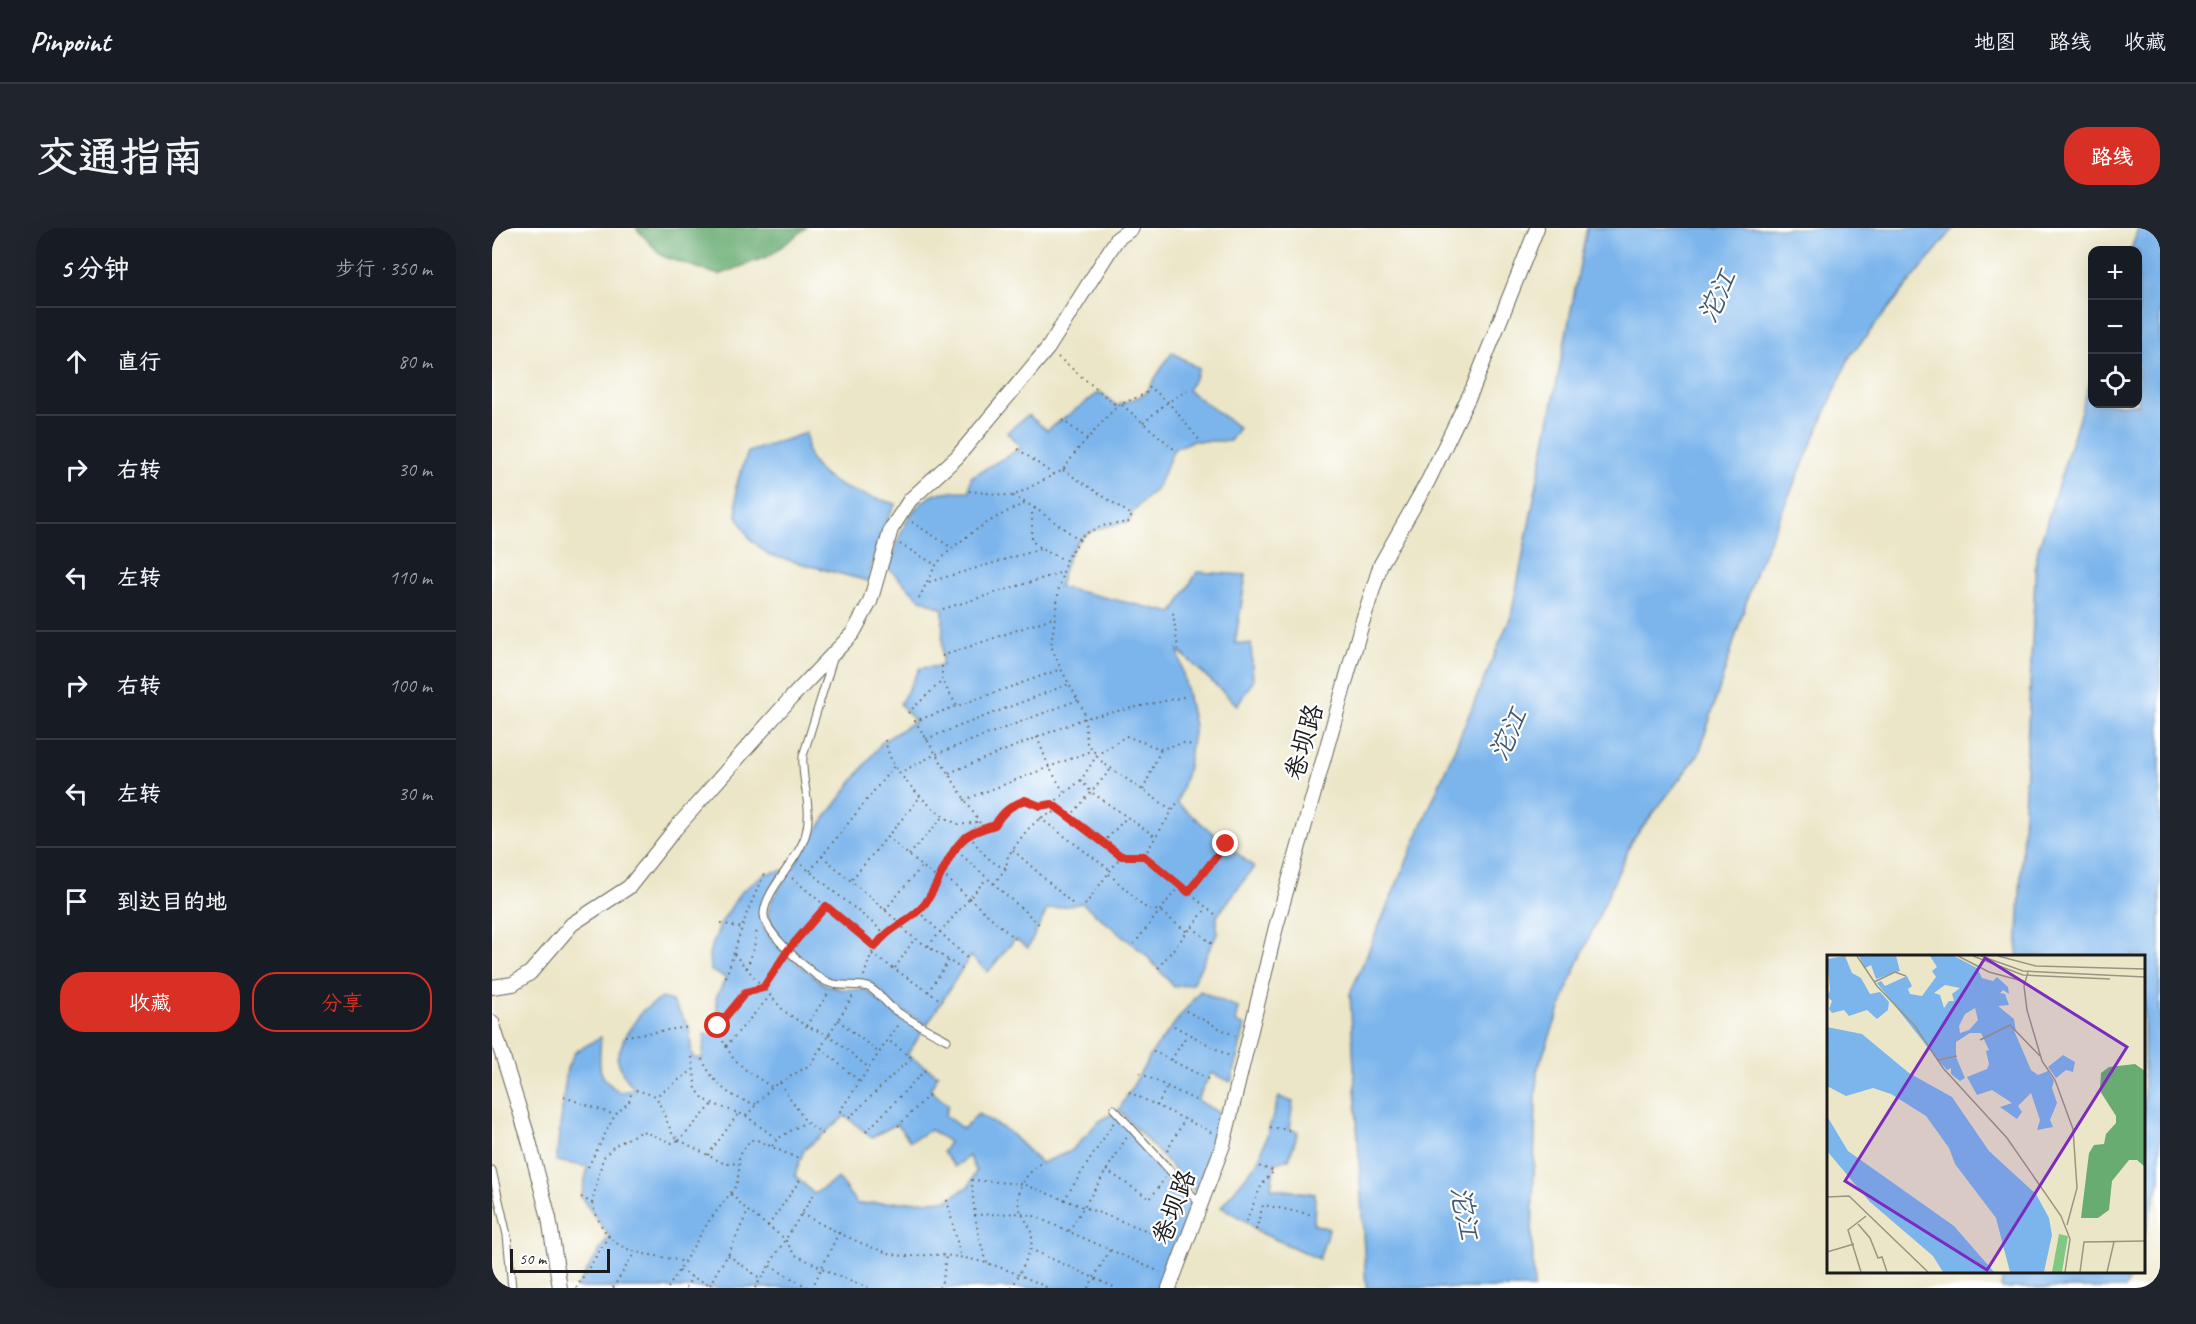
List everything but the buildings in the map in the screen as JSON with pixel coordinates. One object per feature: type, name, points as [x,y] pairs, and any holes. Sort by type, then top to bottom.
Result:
[{"type":"street","points":[[492,987],[513,984],[531,973],[572,924],[629,887],[682,820],[791,698],[853,633],[870,602],[891,529],[910,500],[957,457],[1048,348],[1117,239],[1132,228]]},
{"type":"street","name":"卷坝路","points":[[1171,1283],[1223,1145],[1276,927],[1362,623],[1381,564],[1428,481],[1473,388],[1537,228]]},
{"type":"street","points":[[492,1022],[528,1137],[549,1218],[560,1288]]},
{"type":"lane","points":[[835,654],[803,756],[802,767],[809,815],[806,835],[768,900],[763,915],[766,927],[778,942],[825,981],[868,987],[904,1016],[948,1040]]},
{"type":"lane","points":[[1116,1112],[1201,1205]]},
{"type":"lane","points":[[492,1170],[507,1234],[512,1288]]},
{"type":"path","points":[[1048,348],[1117,406]]},
{"type":"path","points":[[1013,496],[1064,470],[1117,406],[1145,394],[1150,387],[1168,402],[1200,441]]},
{"type":"path","points":[[1143,423],[1168,402],[1188,390]]},
{"type":"path","points":[[1121,404],[1174,449]]},
{"type":"path","points":[[1062,420],[1088,439]]},
{"type":"path","points":[[1018,449],[1054,476]]},
{"type":"path","points":[[1064,470],[1132,515],[1129,522],[1101,526],[1083,535],[1066,560],[1051,646],[1084,711],[1087,743],[1103,763],[1172,810]]},
{"type":"path","points":[[969,491],[1013,496],[1035,508],[1080,540]]},
{"type":"path","points":[[920,598],[936,565],[952,548],[1004,512],[1026,503]]},
{"type":"path","points":[[1035,508],[1032,512],[1032,541],[1041,549],[1066,560]]},
{"type":"path","points":[[908,519],[952,548]]},
{"type":"path","points":[[897,543],[936,565]]},
{"type":"path","points":[[927,583],[1041,549]]},
{"type":"path","points":[[943,609],[1063,572]]},
{"type":"path","points":[[1173,613],[1178,649]]},
{"type":"path","points":[[942,656],[1055,617]]},
{"type":"path","points":[[942,666],[942,681],[957,706]]},
{"type":"path","points":[[983,829],[915,721],[1061,669]]},
{"type":"path","points":[[908,713],[942,681]]},
{"type":"path","points":[[926,739],[1069,684]]},
{"type":"path","points":[[948,774],[1085,718],[1188,696]]},
{"type":"path","points":[[899,773],[936,754],[1078,700]]},
{"type":"path","points":[[746,1116],[772,1087],[810,1065],[859,987],[875,947],[886,934],[918,912],[925,904],[966,837],[995,825],[1001,814],[1025,800],[1040,806],[1052,804],[1081,780],[1097,755],[1126,736],[1161,749],[1183,743],[1193,746]]},
{"type":"path","points":[[1037,737],[1049,767],[1065,794]]},
{"type":"path","points":[[885,740],[894,766],[921,796],[944,816],[960,824],[978,822]]},
{"type":"path","points":[[1143,790],[1161,749]]},
{"type":"path","points":[[964,800],[1093,750]]},
{"type":"path","points":[[810,871],[894,766]]},
{"type":"path","points":[[1069,817],[1111,769]]},
{"type":"path","points":[[1081,780],[1092,792],[1156,837]]},
{"type":"path","points":[[851,880],[921,796]]},
{"type":"path","points":[[1052,804],[1121,856],[1144,856],[1217,916]]},
{"type":"path","points":[[1144,856],[1177,804]]},
{"type":"path","points":[[994,884],[1006,868],[1008,856],[1027,830],[1040,818],[1060,810]]},
{"type":"path","points":[[909,855],[944,816]]},
{"type":"path","points":[[1103,843],[1127,817]]},
{"type":"path","points":[[1040,818],[1109,872],[1146,908],[1160,911],[1187,932]]},
{"type":"path","points":[[970,835],[974,842],[1000,867],[1006,868]]},
{"type":"path","points":[[887,837],[939,880]]},
{"type":"path","points":[[1188,892],[1226,844]]},
{"type":"path","points":[[1013,849],[1074,905]]},
{"type":"path","points":[[956,850],[1040,925]]},
{"type":"path","points":[[822,856],[900,923],[907,933],[962,969]]},
{"type":"path","points":[[1085,905],[1121,856]]},
{"type":"path","points":[[793,859],[886,934]]},
{"type":"path","points":[[885,910],[922,866]]},
{"type":"path","points":[[726,978],[742,928],[764,874]]},
{"type":"path","points":[[942,874],[1015,939]]},
{"type":"path","points":[[789,876],[875,947]]},
{"type":"path","points":[[928,946],[987,878]]},
{"type":"path","points":[[1134,944],[1180,885]]},
{"type":"path","points":[[718,1026],[746,992],[763,988],[788,950],[826,906]]},
{"type":"path","points":[[1158,969],[1207,908]]},
{"type":"path","points":[[918,912],[968,959]]},
{"type":"path","points":[[747,969],[754,948],[758,921],[763,915]]},
{"type":"path","points":[[721,923],[742,928]]},
{"type":"path","points":[[1192,927],[1212,944]]},
{"type":"path","points":[[895,969],[915,938]]},
{"type":"path","points":[[871,953],[942,1000]]},
{"type":"path","points":[[735,954],[784,1011],[806,1026],[829,1035],[869,1068]]},
{"type":"path","points":[[928,992],[949,960]]},
{"type":"path","points":[[806,1026],[834,984]]},
{"type":"path","points":[[726,1046],[770,996]]},
{"type":"path","points":[[1186,1011],[1242,1039]]},
{"type":"path","points":[[888,1040],[913,1059],[847,1117],[840,1111],[904,1016]]},
{"type":"path","points":[[838,1020],[879,1053]]},
{"type":"path","points":[[1174,1026],[1237,1059]]},
{"type":"path","points":[[625,1036],[689,1027]]},
{"type":"path","points":[[1171,1060],[1188,1034]]},
{"type":"path","points":[[720,1036],[733,1058],[747,1071],[772,1087]]},
{"type":"path","points":[[820,1048],[860,1082]]},
{"type":"path","points":[[1153,1051],[1208,1079]]},
{"type":"path","points":[[692,1057],[696,1089],[704,1099],[746,1116],[777,1139]]},
{"type":"path","points":[[702,1059],[715,1082],[741,1100],[756,1104]]},
{"type":"path","points":[[866,1132],[927,1068]]},
{"type":"path","points":[[656,1096],[693,1070]]},
{"type":"path","points":[[1140,1073],[1197,1101]]},
{"type":"path","points":[[780,1083],[806,1122],[823,1134]]},
{"type":"path","points":[[1157,1106],[1168,1087]]},
{"type":"path","points":[[588,1167],[615,1115],[629,1102],[634,1090],[656,1096]]},
{"type":"path","points":[[898,1126],[932,1092]]},
{"type":"path","points":[[1129,1092],[1215,1135]]},
{"type":"path","points":[[656,1096],[672,1133],[679,1140],[725,1164],[739,1163]]},
{"type":"path","points":[[564,1097],[615,1115]]},
{"type":"path","points":[[685,1262],[628,1251],[609,1236],[596,1216],[591,1203],[603,1158],[614,1146],[642,1131],[672,1143],[679,1140],[713,1104]]},
{"type":"path","points":[[1064,1200],[1116,1112]]},
{"type":"path","points":[[708,1155],[739,1113]]},
{"type":"path","points":[[1161,1161],[1185,1119]]},
{"type":"path","points":[[771,1146],[777,1139],[806,1122]]},
{"type":"path","points":[[1270,1127],[1289,1130]]},
{"type":"path","points":[[1069,1231],[1132,1129]]},
{"type":"path","points":[[668,1288],[709,1221],[736,1186],[739,1156],[750,1140],[757,1140],[801,1160]]},
{"type":"path","points":[[1012,1288],[1032,1242],[1031,1227],[1019,1206],[1019,1192],[1027,1174],[1041,1163]]},
{"type":"path","points":[[1246,1221],[1263,1184],[1274,1172],[1255,1165]]},
{"type":"path","points":[[1106,1170],[1150,1198],[1170,1171]]},
{"type":"path","points":[[768,1226],[800,1180]]},
{"type":"path","points":[[987,1263],[979,1241],[974,1215],[972,1180],[1022,1184],[1186,1245]]},
{"type":"path","points":[[730,1194],[785,1239],[794,1254],[842,1278],[869,1288]]},
{"type":"path","points":[[755,1288],[814,1194]]},
{"type":"path","points":[[581,1197],[591,1203]]},
{"type":"path","points":[[947,1200],[961,1258]]},
{"type":"path","points":[[1256,1230],[1263,1205],[1314,1215]]},
{"type":"path","points":[[710,1285],[728,1255],[748,1211]]},
{"type":"path","points":[[974,1215],[1023,1213],[1110,1250],[1171,1283]]},
{"type":"path","points":[[801,1214],[898,1256],[946,1256],[987,1263],[1019,1274],[1048,1288]]},
{"type":"path","points":[[770,1266],[811,1288],[839,1232]]},
{"type":"path","points":[[576,1288],[609,1236]]},
{"type":"path","points":[[1030,1249],[1116,1288]]},
{"type":"path","points":[[1088,1288],[1110,1250]]},
{"type":"path","points":[[613,1288],[635,1252]]},
{"type":"path","points":[[728,1255],[761,1279]]},
{"type":"path","points":[[939,1288],[943,1279],[946,1256]]},
{"type":"path","points":[[679,1271],[717,1288]]},
{"type":"path","points":[[686,1288],[692,1277]]},
{"type":"green space","points":[[636,228],[806,228],[769,256],[719,275],[662,256]]},
{"type":"water","name":"沱江","points":[[1587,228],[1954,228],[1850,356],[1756,571],[1699,754],[1632,841],[1572,977],[1537,1071],[1532,1237],[1534,1288],[1366,1288],[1350,994],[1511,616]]},
{"type":"water","points":[[2138,228],[2160,228],[2160,1180],[2145,1232],[2145,955],[2017,955],[2036,557],[2088,388],[2088,408],[2142,408],[2142,246],[2132,246]]},
{"type":"water","points":[[1172,352],[1199,369],[1188,390],[1239,428],[1230,441],[1193,441],[1174,449],[1157,488],[1134,510],[1129,522],[1099,528],[1080,540],[1068,558],[1059,587],[1173,613],[1197,572],[1246,575],[1235,643],[1251,644],[1253,681],[1237,705],[1178,650],[1194,726],[1187,772],[1177,803],[1254,867],[1217,916],[1217,934],[1192,984],[1174,987],[1146,955],[1082,903],[1047,910],[1028,948],[1015,939],[988,972],[970,956],[927,1025],[891,1005],[869,982],[840,983],[820,973],[779,939],[769,924],[768,918],[771,901],[824,820],[882,742],[915,721],[900,704],[920,668],[942,666],[943,609],[919,598],[888,568],[904,525],[917,507],[936,494],[969,491],[971,477],[1021,448],[1007,432],[1028,415],[1047,430],[1100,392],[1117,406],[1145,394]]},
{"type":"water","points":[[806,433],[809,456],[825,476],[847,489],[896,504],[890,513],[875,551],[868,581],[769,555],[750,539],[737,516],[736,485],[748,452]]},
{"type":"water","points":[[783,870],[765,898],[760,914],[764,928],[776,945],[824,984],[840,989],[866,990],[906,1022],[923,1030],[907,1055],[938,1075],[930,1090],[948,1105],[945,1115],[963,1129],[978,1114],[1008,1131],[1041,1163],[1071,1151],[1098,1122],[1113,1113],[1171,1175],[1193,1205],[1162,1288],[576,1288],[609,1236],[581,1197],[588,1167],[556,1161],[567,1068],[575,1052],[601,1037],[600,1069],[602,1075],[620,1092],[635,1090],[623,1074],[617,1058],[625,1036],[642,1011],[661,998],[672,1001],[689,1027],[692,1057],[702,1059],[705,1034],[720,1036],[716,998],[726,978],[710,970],[709,953],[721,923],[740,893],[764,874]],"holes":[[[845,1116],[872,1137],[897,1124],[910,1141],[931,1130],[949,1142],[943,1152],[955,1167],[969,1156],[976,1171],[969,1186],[947,1200],[857,1204],[838,1178],[814,1194],[795,1175],[804,1150]]]},
{"type":"water","points":[[1200,991],[1238,1008],[1235,1022],[1245,1026],[1231,1082],[1211,1073],[1197,1100],[1221,1114],[1197,1194],[1119,1110],[1153,1051]]},
{"type":"water","points":[[1279,1097],[1293,1102],[1289,1129],[1298,1132],[1289,1159],[1275,1163],[1271,1188],[1315,1194],[1314,1224],[1329,1229],[1319,1259],[1259,1232],[1246,1221],[1221,1207],[1259,1160]]},
{"type":"water","points":[[2003,1273],[2132,1273],[2126,1288],[2001,1288]]},
{"type":"route","points":[[718,1026],[746,992],[763,988],[788,950],[826,906],[875,947],[895,925],[915,914],[925,904],[966,837],[995,825],[1001,814],[1025,800],[1040,806],[1052,804],[1121,856],[1144,856],[1188,892],[1226,844]]}]
